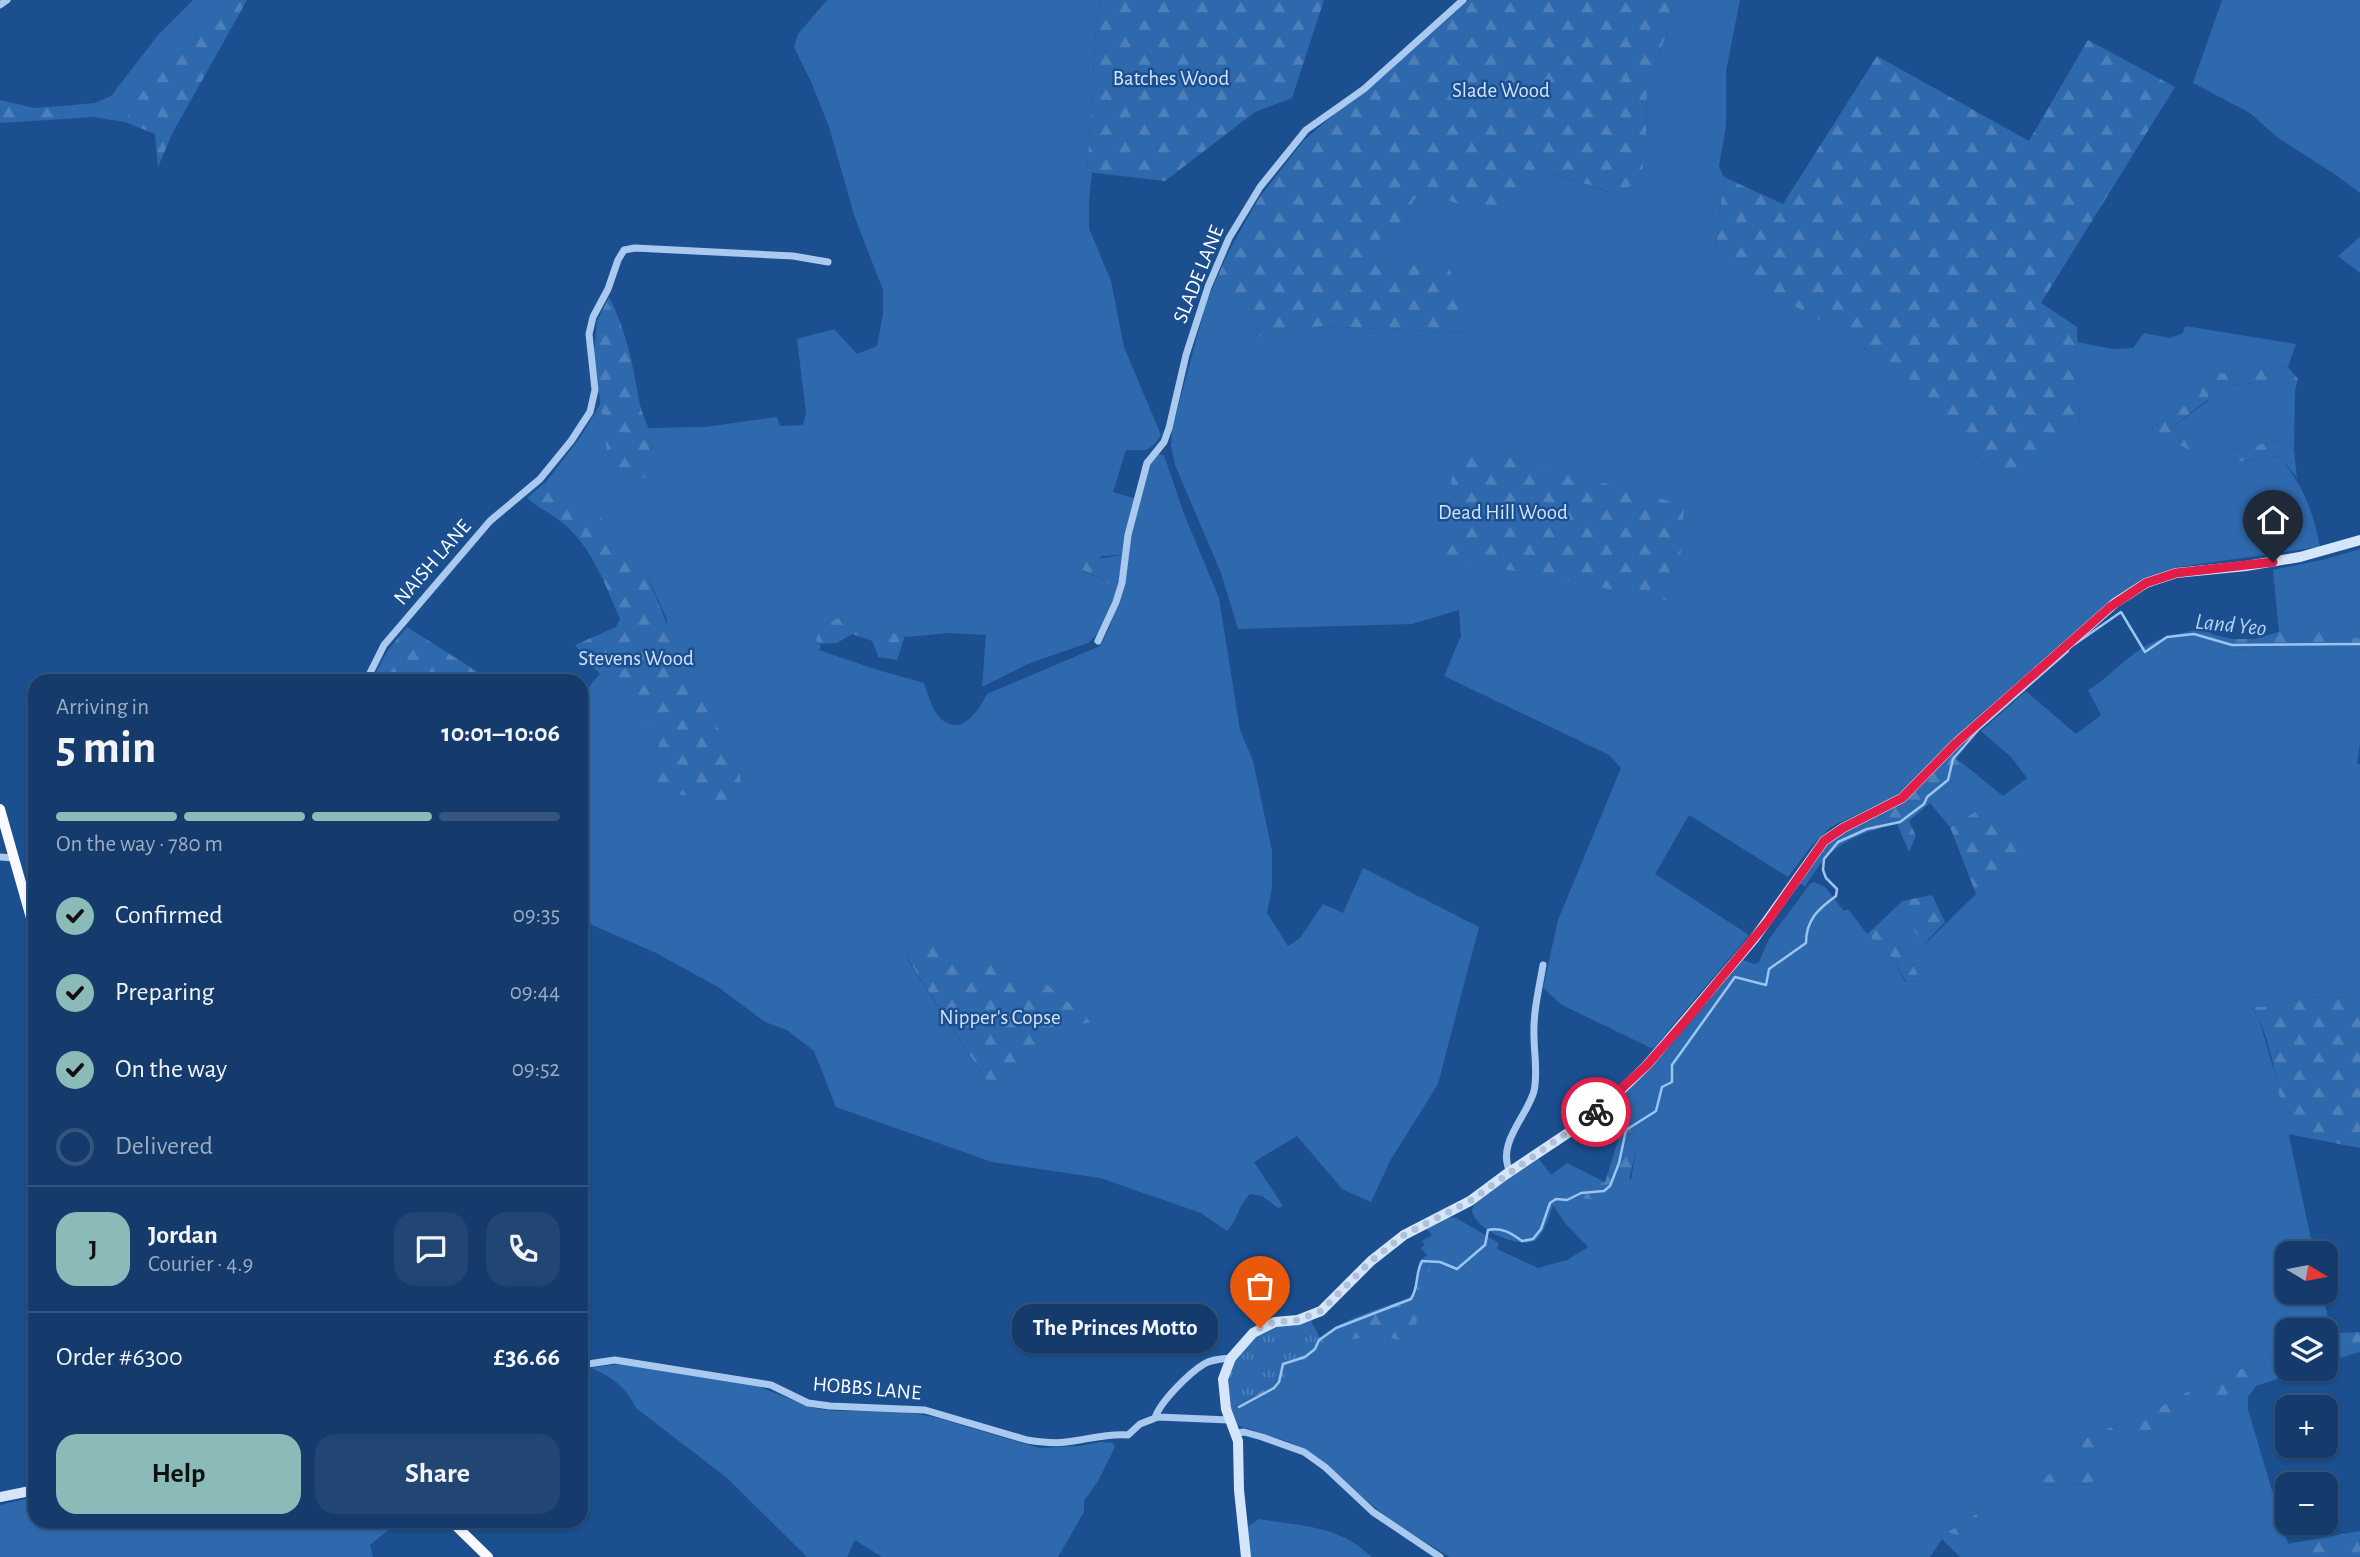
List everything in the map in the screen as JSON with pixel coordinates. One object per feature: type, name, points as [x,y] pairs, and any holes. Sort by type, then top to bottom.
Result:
[{"type":"highway","points":[[0,809],[28,908]]},
{"type":"highway","points":[[458,1528],[488,1557]]},
{"type":"main road","points":[[1246,1557],[1239,1490],[1238,1441],[1224,1400],[1223,1379],[1231,1358],[1247,1339],[1260,1328],[1275,1322],[1298,1320],[1321,1311],[1371,1261],[1404,1235],[1470,1201],[1583,1123],[1610,1101],[1647,1065],[1754,939],[1824,841],[1843,828],[1902,798],[1956,743],[2115,603],[2146,583],[2176,573],[2300,557],[2360,540]]},
{"type":"main road","points":[[0,1497],[28,1491]]},
{"type":"street","points":[[0,5],[7,0]]},
{"type":"street","name":"SLADE LANE","points":[[1098,642],[1112,615],[1122,583],[1128,535],[1147,463],[1164,442],[1199,311],[1229,238],[1244,211],[1306,130],[1364,89],[1463,0]]},
{"type":"street","name":"NAISH LANE","points":[[370,674],[384,645],[490,522],[540,479],[571,441],[590,412],[595,390],[589,334],[593,317],[624,250],[635,248],[793,256],[828,262]]},
{"type":"street","points":[[0,857],[13,858]]},
{"type":"street","points":[[1510,1172],[1506,1157],[1509,1143],[1532,1097],[1535,1085],[1534,1018],[1543,965]]},
{"type":"street","points":[[1229,1420],[1155,1418],[1163,1402],[1205,1363],[1231,1358]]},
{"type":"street","name":"HOBBS LANE","points":[[588,1364],[615,1360],[771,1385],[808,1403],[830,1406],[925,1409],[1027,1440],[1042,1442],[1063,1443],[1117,1434],[1128,1435],[1140,1424],[1155,1418]]},
{"type":"street","points":[[1236,1433],[1244,1432],[1262,1437],[1304,1452],[1325,1467],[1373,1512],[1440,1557]]},
{"type":"green space","points":[[193,0],[228,0],[201,15],[192,46],[153,79],[125,122],[93,117],[64,119],[61,106],[95,103],[111,96],[158,35]]},
{"type":"green space","points":[[228,0],[247,0],[172,134],[158,167],[155,134],[125,122],[152,79],[169,62],[192,46],[201,15]]},
{"type":"green space","points":[[827,0],[1101,0],[1096,29],[1087,172],[1092,173],[1089,228],[1111,281],[1124,347],[1161,435],[1147,449],[1126,450],[1113,492],[1137,499],[1123,555],[1102,556],[1082,571],[1105,580],[1116,593],[1097,634],[1088,643],[1030,663],[982,687],[986,635],[948,633],[908,637],[840,617],[816,641],[821,646],[819,650],[924,683],[938,716],[949,724],[963,723],[974,714],[987,694],[1100,646],[1117,605],[1150,463],[1158,454],[1164,455],[1184,514],[1219,598],[1240,730],[1253,761],[1272,851],[1272,888],[1267,913],[1288,946],[1300,938],[1323,904],[1343,913],[1363,868],[1479,927],[1438,1084],[1390,1161],[1371,1202],[1342,1189],[1297,1136],[1254,1162],[1283,1206],[1278,1208],[1262,1196],[1250,1194],[1227,1231],[1201,1213],[1100,1178],[992,1162],[836,1107],[814,1051],[787,1030],[765,1022],[718,987],[656,953],[588,923],[588,688],[600,674],[641,714],[659,746],[647,774],[724,803],[742,790],[740,774],[692,686],[672,671],[667,620],[645,570],[595,512],[541,486],[581,436],[601,403],[609,468],[652,450],[648,428],[705,427],[777,417],[780,426],[803,425],[806,413],[797,339],[834,329],[857,354],[877,346],[883,314],[883,290],[855,218],[829,127],[794,47],[798,34]],"holes":[[[915,940],[1049,1030],[999,1100],[907,959]]]},
{"type":"green space","name":"Batches Wood","points":[[1101,0],[1324,0],[1292,98],[1255,112],[1165,181],[1087,172],[1096,29]]},
{"type":"green space","name":"Slade Wood","points":[[1468,0],[1679,0],[1647,87],[1641,182],[1613,193],[1543,170],[1496,215],[1436,197],[1414,199],[1403,230],[1379,231],[1386,273],[1446,255],[1467,333],[1321,326],[1258,337],[1250,300],[1207,300],[1229,251],[1259,198],[1304,140]]},
{"type":"green space","points":[[1679,0],[1740,0],[1726,71],[1726,126],[1719,166],[1724,177],[1714,261],[1857,341],[2011,490],[2080,430],[2077,342],[2113,349],[2133,348],[2144,333],[2170,338],[2183,333],[2185,326],[2296,344],[2288,367],[2206,376],[2200,395],[2152,428],[2153,433],[2224,464],[2279,456],[2306,499],[2320,547],[2178,567],[2144,579],[2066,639],[1964,729],[1922,775],[1900,794],[1831,827],[1812,845],[1788,877],[1689,815],[1655,874],[1749,935],[1653,1049],[1562,1005],[1543,988],[1558,920],[1621,768],[1609,755],[1444,676],[1461,636],[1459,610],[1412,624],[1238,629],[1221,573],[1175,465],[1171,446],[1172,429],[1207,300],[1250,300],[1258,337],[1321,326],[1466,333],[1385,273],[1379,231],[1403,229],[1414,199],[1436,197],[1496,214],[1543,170],[1612,193],[1640,182],[1646,136],[1647,87]]},
{"type":"green space","points":[[2222,0],[2360,0],[2360,193],[2278,138],[2250,113],[2193,83]]},
{"type":"green space","points":[[2088,40],[2175,87],[2041,303],[2077,327],[2080,430],[2011,490],[1857,341],[1714,261],[1724,177],[1783,204],[1877,56],[2029,141]]},
{"type":"green space","points":[[0,100],[34,108],[61,106],[64,119],[0,123]]},
{"type":"green space","points":[[2360,237],[2360,273],[2338,256]]},
{"type":"green space","points":[[609,297],[625,336],[640,405],[649,431],[650,479],[609,468],[594,354],[597,321]]},
{"type":"green space","points":[[2288,367],[2298,379],[2295,390],[2285,380],[2210,387],[2208,400],[2170,428],[2222,452],[2285,439],[2294,450],[2297,478],[2279,456],[2224,464],[2153,434],[2152,428],[2200,395],[2205,375]]},
{"type":"green space","points":[[2285,380],[2295,390],[2294,450],[2285,439],[2222,452],[2169,429],[2208,401],[2210,387]]},
{"type":"green space","name":"Dead Hill Wood","points":[[1459,444],[1684,505],[1677,602],[1436,556]]},
{"type":"green space","name":"Stevens Wood","points":[[541,486],[595,512],[645,570],[679,654],[672,671],[692,686],[730,748],[740,774],[742,791],[724,803],[682,795],[652,784],[647,774],[659,746],[641,714],[591,665],[575,645],[616,627],[620,619],[596,565],[580,541],[559,520],[527,498]]},
{"type":"green space","points":[[2360,549],[2360,639],[2337,632],[2279,632],[2273,570]]},
{"type":"green space","points":[[1123,555],[1116,593],[1105,580],[1075,567],[1083,561]]},
{"type":"green space","points":[[840,617],[905,636],[897,660],[879,657],[872,641],[852,634],[837,643],[819,644],[816,641],[820,629]]},
{"type":"green space","points":[[407,627],[481,674],[375,674],[388,650]]},
{"type":"green space","points":[[2212,628],[2211,634],[2232,639],[2235,651],[2314,642],[2345,647],[2360,653],[2360,743],[2357,764],[2360,764],[2360,995],[2327,999],[2316,997],[2273,1007],[2253,1008],[2259,1019],[2278,1084],[2311,1241],[2275,1241],[2275,1304],[2325,1304],[2328,1318],[2275,1318],[2275,1356],[2251,1367],[2223,1372],[2158,1408],[2080,1440],[2082,1465],[2031,1480],[1949,1532],[1959,1535],[2036,1486],[2093,1484],[2093,1445],[2145,1432],[2208,1400],[2232,1393],[2243,1393],[2275,1500],[2275,1535],[2285,1535],[2292,1557],[1960,1557],[1942,1539],[1930,1557],[1450,1557],[1394,1523],[1304,1449],[1237,1425],[1230,1410],[1248,1399],[1275,1396],[1329,1348],[1344,1341],[1375,1335],[1410,1341],[1424,1278],[1431,1268],[1421,1260],[1427,1255],[1421,1248],[1425,1245],[1422,1241],[1432,1235],[1425,1227],[1449,1217],[1456,1218],[1499,1243],[1497,1249],[1538,1268],[1567,1260],[1588,1247],[1565,1223],[1553,1205],[1542,1233],[1530,1242],[1500,1237],[1481,1225],[1472,1210],[1476,1202],[1492,1188],[1539,1159],[1551,1175],[1567,1163],[1605,1182],[1581,1188],[1631,1179],[1638,1138],[1628,1117],[1626,1123],[1608,1110],[1670,1047],[1743,960],[1755,964],[1759,962],[1769,939],[1810,884],[1814,882],[1825,887],[1844,911],[1848,909],[1867,934],[1893,958],[1905,982],[1922,981],[1906,954],[1874,928],[1896,907],[1925,944],[1976,894],[2022,859],[1985,806],[1950,827],[1930,803],[1966,766],[2003,796],[2027,778],[2011,757],[1981,731],[2026,691],[2076,734],[2101,715],[2088,690],[2149,644]]},
{"type":"green space","points":[[2282,631],[2337,632],[2360,639],[2360,653],[2345,647],[2314,642],[2234,651],[2232,639],[2254,639]]},
{"type":"green space","points":[[1960,745],[1964,749],[1955,758],[1966,766],[1909,821],[1916,836],[1909,852],[1897,824],[1878,829],[1840,846],[1822,862],[1805,886],[1800,884],[1819,852],[1829,843],[1861,822],[1901,804]]},
{"type":"green space","points":[[1985,806],[2023,859],[1976,894],[1950,827]]},
{"type":"green space","points":[[1932,895],[1945,922],[1924,944],[1896,907],[1902,901]]},
{"type":"green space","points":[[1874,928],[1906,954],[1922,981],[1906,982],[1893,958],[1867,934]]},
{"type":"green space","name":"Nipper's Copse","points":[[914,940],[1046,984],[1092,1022],[1049,1030],[999,1100],[907,958]]},
{"type":"green space","points":[[2360,995],[2360,1148],[2288,1134],[2266,1037],[2253,1007],[2273,1007],[2316,997],[2327,999]]},
{"type":"green space","points":[[1628,1117],[1646,1125],[1638,1142],[1623,1196],[1607,1202],[1581,1198],[1580,1188],[1605,1182]]},
{"type":"green space","points":[[1421,1260],[1431,1268],[1424,1278],[1427,1290],[1410,1342],[1375,1335],[1344,1341],[1329,1348],[1275,1396],[1248,1399],[1280,1379],[1281,1363],[1299,1357],[1328,1332],[1353,1318],[1409,1298],[1415,1290]]},
{"type":"green space","points":[[1312,1317],[1312,1323],[1320,1338],[1316,1344],[1303,1355],[1281,1363],[1280,1379],[1230,1410],[1228,1377],[1231,1365],[1248,1342],[1268,1328]]},
{"type":"green space","points":[[2338,1331],[2341,1333],[2340,1343],[2347,1353],[2353,1354],[2338,1359]]},
{"type":"green space","points":[[2360,1332],[2360,1352],[2347,1353],[2340,1343],[2341,1333]]},
{"type":"green space","points":[[2275,1356],[2275,1380],[2256,1386],[2248,1397],[2248,1414],[2243,1394],[2220,1396],[2152,1430],[2094,1445],[2093,1484],[2036,1486],[1959,1536],[1948,1532],[2031,1480],[2081,1465],[2080,1440],[2158,1408],[2223,1372],[2251,1367]]},
{"type":"green space","points":[[621,1364],[760,1387],[813,1408],[836,1411],[899,1411],[934,1417],[1039,1448],[1101,1442],[1113,1443],[1115,1447],[1098,1481],[1084,1501],[1084,1512],[1058,1557],[882,1557],[855,1540],[847,1557],[807,1557],[727,1478],[636,1408],[618,1384],[591,1368]]},
{"type":"green space","points":[[28,1499],[28,1528],[391,1528],[370,1545],[373,1557],[0,1557],[0,1505]]},
{"type":"green space","points":[[1259,1519],[1335,1534],[1352,1542],[1372,1557],[1251,1557],[1247,1527]]},
{"type":"green space","points":[[2360,1531],[2360,1557],[2292,1557],[2288,1544]]},
{"type":"waterway","name":"Land Yeo","points":[[2075,644],[2121,612],[2145,652],[2167,637],[2194,634],[2232,645],[2360,644]]},
{"type":"waterway","name":"Land Yeo","points":[[1239,1407],[1274,1388],[1279,1382],[1283,1364],[1305,1357],[1315,1349],[1319,1340],[1336,1328],[1411,1299],[1422,1261],[1440,1262],[1457,1269],[1485,1245],[1488,1230],[1506,1231],[1522,1241],[1533,1239],[1541,1229],[1550,1203],[1556,1199],[1567,1200],[1581,1193],[1604,1191],[1610,1186],[1619,1163],[1626,1130],[1656,1111],[1662,1087],[1672,1082],[1672,1065],[1735,977],[1766,985],[1769,969],[1806,943],[1808,928],[1814,916],[1836,896],[1837,889],[1826,878],[1823,870],[1824,859],[1838,842],[1867,829],[1900,822],[1924,804],[1927,797],[1948,780],[1953,759],[1979,729],[2068,651]]},
{"type":"way so far","points":[[1260,1328],[1275,1322],[1298,1320],[1321,1311],[1371,1261],[1404,1235],[1470,1201],[1596,1112]]},
{"type":"place","name":"The Princes Motto","points":[[1260,1328]]},
{"type":"route","points":[[1596,1112],[1647,1065],[1683,1024],[1768,921],[1824,841],[1832,834],[1902,798],[1956,743],[2110,607],[2157,578],[2176,573],[2273,562]]}]
